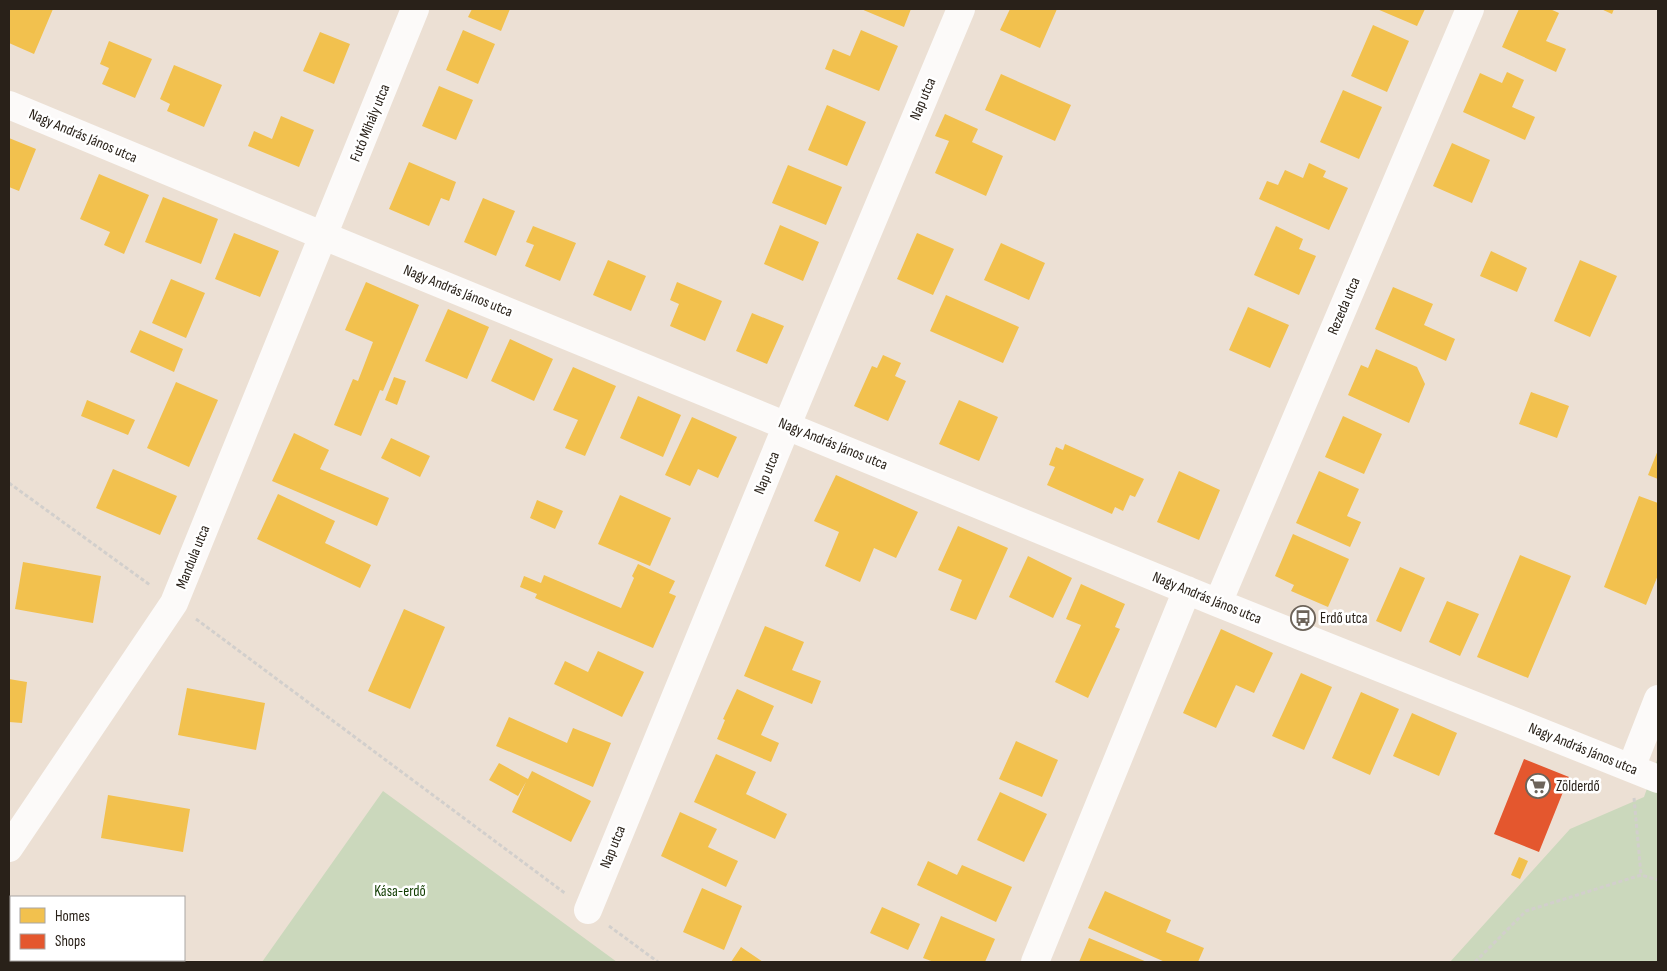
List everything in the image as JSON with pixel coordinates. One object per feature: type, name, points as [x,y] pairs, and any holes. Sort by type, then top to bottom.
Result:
[{"type":"street","name":"Futó Mihály utca","points":[[324,236],[415,9]]},
{"type":"street","name":"Nap utca","points":[[588,910],[787,425],[961,9]]},
{"type":"street","name":"Rezeda utca","points":[[1218,603],[1470,9]]},
{"type":"street","name":"Nagy András János utca","points":[[9,105],[1218,603],[1658,779]]},
{"type":"street","name":"Mandula utca","points":[[9,848],[174,602],[324,236]]},
{"type":"street","points":[[1035,962],[1187,590]]},
{"type":"street","points":[[1631,768],[1658,699]]},
{"type":"path","points":[[9,484],[174,602],[658,962]]},
{"type":"path","points":[[1631,768],[1641,875]]},
{"type":"path","points":[[1475,962],[1526,911],[1641,875],[1658,880]]},
{"type":"green space","points":[[1658,757],[1658,962],[1450,962],[1570,829],[1644,797]]},
{"type":"green space","name":"Kása-erdő","points":[[383,791],[617,962],[262,962]]},
{"type":"building: Homes","points":[[9,9],[53,9],[34,54],[9,43]]},
{"type":"building: Homes","points":[[472,9],[510,9],[501,31],[468,17]]},
{"type":"building: Homes","points":[[861,9],[911,9],[904,27]]},
{"type":"building: Homes","points":[[1010,9],[1057,9],[1040,48],[1000,30]]},
{"type":"building: Homes","points":[[1377,9],[1425,9],[1417,26]]},
{"type":"building: Homes","points":[[1519,9],[1550,9],[1559,13],[1546,41],[1566,49],[1556,72],[1502,47]]},
{"type":"building: Homes","points":[[1601,9],[1614,9],[1612,14]]},
{"type":"building: Homes","points":[[1373,25],[1409,41],[1387,92],[1351,76]]},
{"type":"building: Homes","points":[[463,30],[495,44],[478,84],[446,70]]},
{"type":"building: Homes","points":[[861,30],[898,46],[879,91],[825,69],[833,49],[850,56]]},
{"type":"building: Homes","points":[[320,32],[350,44],[334,84],[303,71]]},
{"type":"building: Homes","points":[[109,41],[152,59],[135,98],[102,84],[109,68],[100,64]]},
{"type":"building: Homes","points":[[174,65],[222,85],[204,127],[167,111],[170,104],[160,99]]},
{"type":"building: Homes","points":[[1507,72],[1524,80],[1512,107],[1535,117],[1525,140],[1463,112],[1480,73],[1502,83]]},
{"type":"building: Homes","points":[[1001,74],[1071,105],[1055,141],[985,110]]},
{"type":"building: Homes","points":[[439,86],[473,100],[456,140],[422,126]]},
{"type":"building: Homes","points":[[1343,90],[1382,107],[1359,159],[1320,142]]},
{"type":"building: Homes","points":[[827,105],[866,122],[847,166],[808,150]]},
{"type":"building: Homes","points":[[945,114],[978,129],[972,142],[1003,156],[986,196],[935,173],[949,141],[935,136]]},
{"type":"building: Homes","points":[[281,116],[314,130],[299,167],[248,146],[254,131],[272,139]]},
{"type":"building: Homes","points":[[9,138],[36,149],[19,191],[9,187]]},
{"type":"building: Homes","points":[[1452,143],[1490,160],[1472,203],[1433,186]]},
{"type":"building: Homes","points":[[409,162],[456,182],[449,201],[441,198],[429,226],[389,209]]},
{"type":"building: Homes","points":[[1309,163],[1326,171],[1323,177],[1348,188],[1329,230],[1259,199],[1267,181],[1278,185],[1285,170],[1303,178]]},
{"type":"building: Homes","points":[[788,165],[842,187],[826,225],[772,203]]},
{"type":"building: Homes","points":[[99,174],[149,195],[124,254],[104,245],[110,232],[80,219]]},
{"type":"building: Homes","points":[[163,197],[218,219],[201,264],[145,242]]},
{"type":"building: Homes","points":[[483,198],[515,211],[496,256],[464,242]]},
{"type":"building: Homes","points":[[780,225],[819,242],[803,281],[764,264]]},
{"type":"building: Homes","points":[[533,226],[576,243],[560,281],[525,266],[534,245],[526,242]]},
{"type":"building: Homes","points":[[1276,226],[1303,239],[1299,249],[1316,256],[1299,295],[1254,275]]},
{"type":"building: Homes","points":[[234,233],[279,251],[260,297],[215,279]]},
{"type":"building: Homes","points":[[917,233],[954,249],[933,295],[897,279]]},
{"type":"building: Homes","points":[[1001,243],[1045,263],[1029,300],[984,280]]},
{"type":"building: Homes","points":[[1491,251],[1527,268],[1517,292],[1480,276]]},
{"type":"building: Homes","points":[[608,260],[646,276],[631,311],[593,295]]},
{"type":"building: Homes","points":[[1580,260],[1617,276],[1590,337],[1554,321]]},
{"type":"building: Homes","points":[[171,279],[205,293],[186,338],[152,323]]},
{"type":"building: Homes","points":[[366,282],[419,305],[383,391],[380,390],[361,436],[334,425],[353,379],[358,381],[373,342],[345,330]]},
{"type":"building: Homes","points":[[677,282],[722,301],[705,341],[670,326],[679,304],[670,300]]},
{"type":"building: Homes","points":[[1393,287],[1433,304],[1424,325],[1455,339],[1446,361],[1375,329]]},
{"type":"building: Homes","points":[[946,295],[1019,327],[1003,363],[930,331]]},
{"type":"building: Homes","points":[[1248,307],[1289,325],[1270,368],[1229,350]]},
{"type":"building: Homes","points":[[448,309],[489,327],[467,379],[425,361]]},
{"type":"building: Homes","points":[[752,313],[784,326],[767,364],[736,351]]},
{"type":"building: Homes","points":[[140,330],[183,349],[174,372],[130,352]]},
{"type":"building: Homes","points":[[510,339],[553,359],[534,401],[491,381]]},
{"type":"building: Homes","points":[[1376,349],[1417,367],[1425,384],[1409,423],[1348,395],[1361,365],[1368,368]]},
{"type":"building: Homes","points":[[883,355],[901,363],[895,376],[906,381],[888,421],[854,406],[872,366],[877,368]]},
{"type":"building: Homes","points":[[573,367],[616,386],[585,456],[565,448],[578,420],[553,410]]},
{"type":"building: Homes","points":[[394,377],[406,381],[397,405],[385,400]]},
{"type":"building: Homes","points":[[176,382],[218,400],[189,467],[147,448]]},
{"type":"building: Homes","points":[[1531,392],[1569,406],[1557,438],[1519,424]]},
{"type":"building: Homes","points":[[638,396],[681,415],[663,457],[620,438]]},
{"type":"building: Homes","points":[[87,400],[135,420],[128,435],[81,416]]},
{"type":"building: Homes","points":[[959,400],[998,417],[979,461],[939,444]]},
{"type":"building: Homes","points":[[1343,416],[1382,434],[1364,474],[1325,457]]},
{"type":"building: Homes","points":[[692,417],[737,437],[718,478],[698,469],[690,486],[665,475]]},
{"type":"building: Homes","points":[[294,433],[329,450],[320,469],[389,498],[377,526],[272,481]]},
{"type":"building: Homes","points":[[391,438],[430,456],[420,477],[381,458]]},
{"type":"building: Homes","points":[[1065,444],[1144,479],[1135,497],[1130,495],[1123,511],[1115,507],[1112,514],[1047,485],[1055,467],[1049,465],[1056,447],[1063,450]]},
{"type":"building: Homes","points":[[1658,450],[1658,479],[1648,475]]},
{"type":"building: Homes","points":[[113,469],[177,496],[160,535],[96,508]]},
{"type":"building: Homes","points":[[1179,471],[1220,490],[1199,540],[1157,522]]},
{"type":"building: Homes","points":[[1319,471],[1359,489],[1347,516],[1361,522],[1350,547],[1296,523]]},
{"type":"building: Homes","points":[[836,475],[918,512],[896,558],[874,548],[860,582],[825,566],[839,532],[814,521]]},
{"type":"building: Homes","points":[[278,494],[335,521],[325,543],[371,565],[360,588],[257,539]]},
{"type":"building: Homes","points":[[620,495],[671,518],[650,566],[598,544]]},
{"type":"building: Homes","points":[[1639,496],[1658,503],[1658,575],[1646,605],[1604,587]]},
{"type":"building: Homes","points":[[537,500],[563,511],[555,529],[530,518]]},
{"type":"building: Homes","points":[[958,526],[1008,548],[976,620],[950,610],[962,580],[938,570]]},
{"type":"building: Homes","points":[[1293,534],[1349,559],[1328,607],[1291,591],[1294,585],[1275,576]]},
{"type":"building: Homes","points":[[1520,555],[1571,576],[1528,678],[1477,657]]},
{"type":"building: Homes","points":[[1028,556],[1072,578],[1053,618],[1009,597]]},
{"type":"building: Homes","points":[[23,562],[101,576],[93,623],[15,609]]},
{"type":"building: Homes","points":[[638,564],[675,581],[669,593],[676,596],[653,648],[535,598],[537,594],[520,587],[524,576],[541,583],[544,575],[621,608]]},
{"type":"building: Homes","points":[[1400,567],[1425,578],[1401,632],[1376,621]]},
{"type":"building: Homes","points":[[1081,584],[1125,604],[1115,627],[1120,629],[1088,698],[1055,682],[1081,625],[1066,619]]},
{"type":"building: Homes","points":[[1447,601],[1479,614],[1460,656],[1429,642]]},
{"type":"building: Homes","points":[[404,609],[445,627],[410,709],[368,691]]},
{"type":"building: Homes","points":[[765,626],[804,642],[792,670],[821,681],[812,704],[744,676]]},
{"type":"building: Homes","points":[[1221,629],[1273,653],[1254,693],[1236,685],[1216,728],[1183,713]]},
{"type":"building: Homes","points":[[598,651],[644,672],[622,717],[554,684],[565,661],[588,672]]},
{"type":"building: Homes","points":[[1301,673],[1332,687],[1304,750],[1272,736]]},
{"type":"building: Homes","points":[[9,679],[27,682],[22,723],[9,722]]},
{"type":"building: Homes","points":[[187,688],[265,703],[256,750],[178,735]]},
{"type":"building: Homes","points":[[737,689],[774,706],[761,735],[779,743],[771,762],[717,739],[725,720],[723,719]]},
{"type":"building: Homes","points":[[1361,692],[1399,709],[1370,775],[1332,758]]},
{"type":"building: Homes","points":[[1412,713],[1457,733],[1439,776],[1393,756]]},
{"type":"building: Homes","points":[[509,717],[567,743],[573,728],[611,743],[593,787],[496,746]]},
{"type":"building: Homes","points":[[1016,741],[1058,760],[1042,797],[999,779]]},
{"type":"building: Homes","points":[[716,754],[756,772],[746,794],[787,814],[775,839],[694,802]]},
{"type":"building: Homes","points":[[499,763],[528,779],[532,771],[591,801],[571,842],[512,812],[526,782],[518,796],[489,780]]},
{"type":"building: Homes","points":[[1000,792],[1047,814],[1024,862],[977,840]]},
{"type":"building: Homes","points":[[108,795],[190,809],[183,852],[101,838]]},
{"type":"building: Homes","points":[[680,812],[717,829],[708,847],[738,861],[726,887],[661,856]]},
{"type":"building: Homes","points":[[1519,857],[1528,861],[1520,879],[1511,875]]},
{"type":"building: Homes","points":[[928,861],[957,875],[962,865],[1012,887],[996,922],[917,885]]},
{"type":"building: Homes","points":[[702,888],[742,906],[724,950],[683,932]]},
{"type":"building: Homes","points":[[1105,891],[1171,920],[1166,932],[1204,948],[1198,962],[1165,962],[1088,928]]},
{"type":"building: Homes","points":[[882,907],[920,924],[908,950],[870,933]]},
{"type":"building: Homes","points":[[941,916],[995,939],[985,962],[934,962],[923,958]]},
{"type":"building: Homes","points":[[1089,938],[1147,962],[1079,962]]},
{"type":"building: Homes","points":[[741,947],[763,962],[731,962]]},
{"type":"building: Homes","points":[[74,961],[120,961],[120,962]]},
{"type":"building: Shops","points":[[1524,759],[1569,777],[1539,852],[1494,834]]},
{"type":"place","name":"Erdő utca","points":[[1303,618]]},
{"type":"place","name":"Zölderdő","points":[[1538,786]]}]
